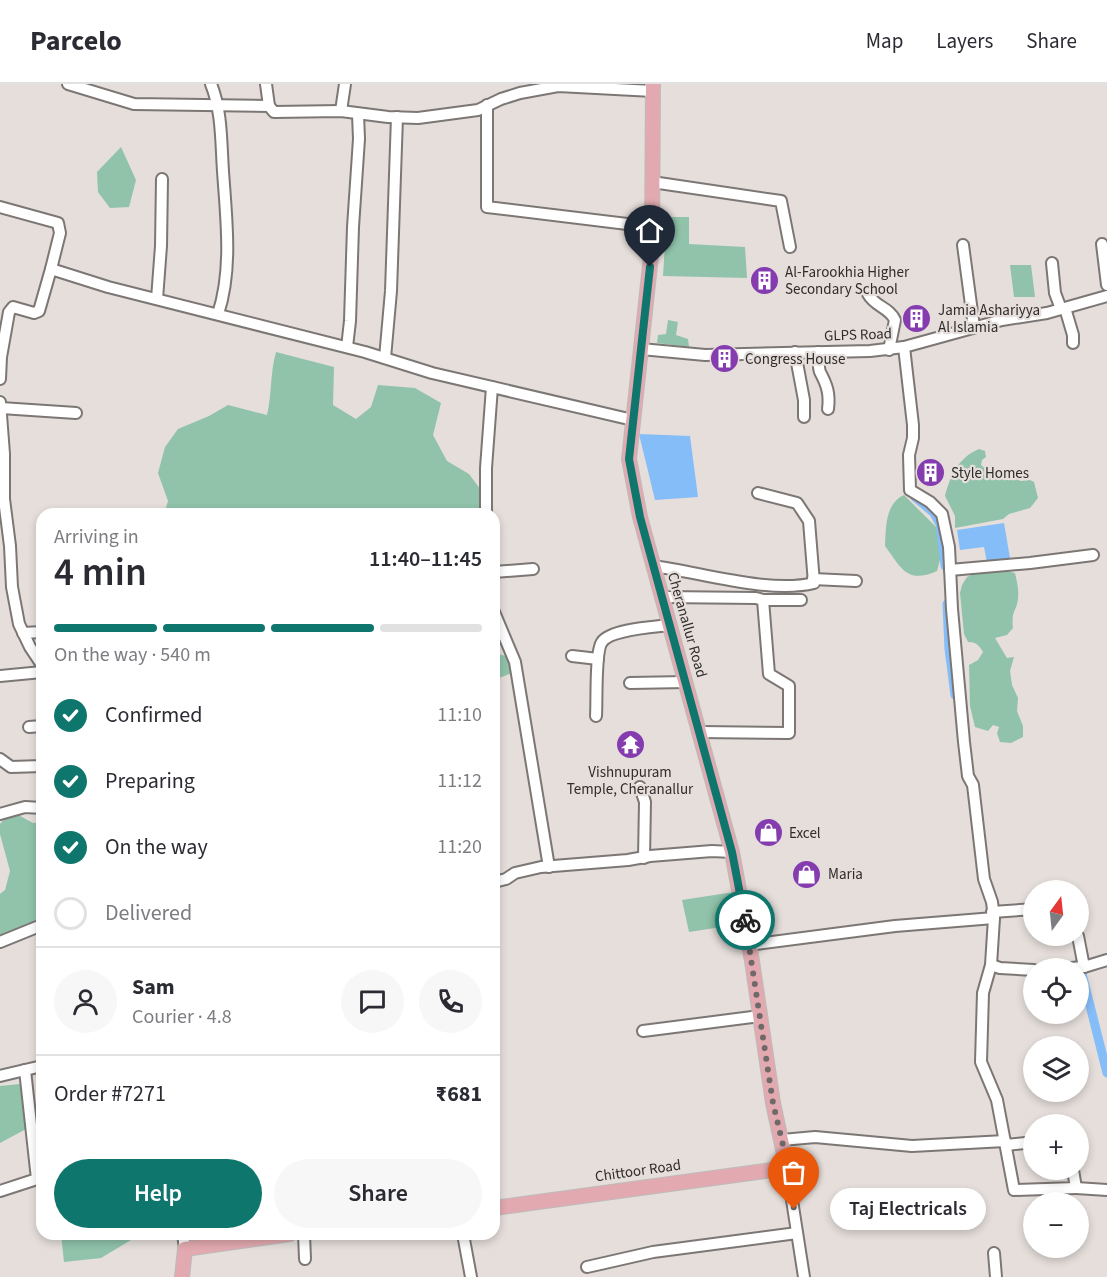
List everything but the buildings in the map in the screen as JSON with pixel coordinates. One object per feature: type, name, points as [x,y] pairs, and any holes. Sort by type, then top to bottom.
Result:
[{"type":"main road","name":"Cheranallur Road","points":[[652,87],[652,246],[629,459],[640,517],[732,852],[773,1103],[787,1168]]},
{"type":"main road","name":"Chittoor Road","points":[[500,1207],[787,1168]]},
{"type":"main road","points":[[182,1277],[184,1241],[199,1240]]},
{"type":"street","points":[[68,84],[134,104],[269,106]]},
{"type":"street","points":[[211,84],[218,106],[226,195],[227,250],[224,296],[218,314]]},
{"type":"street","points":[[267,84],[269,106],[274,112],[341,111],[418,118],[478,110],[520,93],[558,86],[652,87]]},
{"type":"street","points":[[341,111],[345,84]]},
{"type":"street","points":[[487,105],[487,207],[652,226]]},
{"type":"street","points":[[347,347],[359,139],[358,114]]},
{"type":"street","points":[[385,358],[391,291],[397,117]]},
{"type":"street","points":[[157,299],[162,179]]},
{"type":"street","points":[[652,182],[781,201],[790,247]]},
{"type":"street","points":[[0,207],[58,224],[60,232],[39,311],[34,313],[13,307],[9,312],[1,357],[0,380]]},
{"type":"street","points":[[1102,243],[1107,285]]},
{"type":"street","points":[[963,245],[974,327]]},
{"type":"street","points":[[1052,263],[1056,293],[1073,335],[1073,343]]},
{"type":"street","points":[[51,269],[108,287],[347,347],[432,373],[633,420]]},
{"type":"street","points":[[868,294],[873,302],[892,313],[895,320],[913,426],[914,438],[909,455],[910,490],[930,502],[942,514],[949,547],[968,777],[973,785],[984,879],[992,902],[993,915],[991,965],[983,993],[981,1062],[997,1100],[1014,1190],[1076,1188],[1107,1190]]},
{"type":"street","name":"GLPS Road","points":[[640,349],[705,355],[899,349],[974,327],[1107,296]]},
{"type":"street","points":[[795,352],[804,400],[804,417]]},
{"type":"street","points":[[819,352],[820,371],[824,375],[830,396],[828,409]]},
{"type":"street","points":[[486,508],[486,468],[492,387]]},
{"type":"street","points":[[0,402],[2,499],[10,546],[12,587],[19,624],[36,656]]},
{"type":"street","points":[[1,408],[76,413]]},
{"type":"street","points":[[653,566],[744,582],[802,586],[814,583],[809,521],[797,503],[758,493]]},
{"type":"street","points":[[951,570],[1093,555]]},
{"type":"street","points":[[500,572],[533,570]]},
{"type":"street","points":[[813,579],[856,581]]},
{"type":"street","points":[[662,597],[801,600]]},
{"type":"street","points":[[700,732],[789,733],[789,686],[769,674],[763,600]]},
{"type":"street","points":[[596,716],[598,659],[601,643],[618,633],[670,625]]},
{"type":"street","points":[[500,626],[515,662],[549,867]]},
{"type":"street","points":[[23,633],[36,632]]},
{"type":"street","points":[[572,656],[598,659]]},
{"type":"street","points":[[0,676],[36,673]]},
{"type":"street","points":[[630,683],[686,682]]},
{"type":"street","points":[[29,728],[36,727]]},
{"type":"street","points":[[0,759],[11,767],[36,766]]},
{"type":"street","points":[[640,787],[645,802],[644,858]]},
{"type":"street","points":[[0,814],[25,807],[36,808]]},
{"type":"street","points":[[500,880],[515,873],[549,867],[712,850],[732,852]]},
{"type":"street","points":[[749,945],[1023,911]]},
{"type":"street","points":[[0,942],[36,927]]},
{"type":"street","points":[[1089,965],[1107,960]]},
{"type":"street","points":[[991,965],[1000,968],[1023,969]]},
{"type":"street","points":[[644,1031],[760,1016]]},
{"type":"street","points":[[0,1076],[36,1067]]},
{"type":"street","points":[[25,1070],[36,1170]]},
{"type":"street","points":[[782,1140],[815,1137],[912,1146],[1023,1142]]},
{"type":"street","points":[[787,1168],[804,1277]]},
{"type":"street","points":[[0,1191],[36,1179]]},
{"type":"street","points":[[1075,1180],[1076,1188]]},
{"type":"street","points":[[587,1267],[653,1252],[797,1233]]},
{"type":"street","points":[[304,1240],[305,1259]]},
{"type":"street","points":[[464,1240],[471,1277]]},
{"type":"street","points":[[994,1253],[996,1277]]},
{"type":"green space","points":[[121,147],[136,180],[129,207],[110,208],[98,192],[97,172]]},
{"type":"green space","points":[[662,217],[689,217],[689,244],[745,247],[747,278],[663,276],[665,245]]},
{"type":"green space","points":[[1010,265],[1031,265],[1035,297],[1014,297]]},
{"type":"green space","points":[[668,320],[678,322],[676,335],[688,339],[689,347],[657,343],[658,335],[666,334]]},
{"type":"green space","points":[[276,352],[334,367],[333,405],[356,419],[371,407],[378,385],[415,388],[441,403],[433,435],[447,461],[469,474],[486,497],[480,508],[166,508],[168,501],[158,473],[165,447],[178,429],[228,405],[267,415]]},
{"type":"green space","points":[[979,449],[985,451],[986,457],[982,460],[981,465],[991,474],[996,476],[1006,474],[1021,481],[1034,482],[1038,498],[1030,508],[1009,514],[1003,519],[955,528],[955,516],[945,496],[947,489],[961,462]]},
{"type":"green space","points":[[904,495],[936,527],[942,552],[937,571],[927,575],[912,575],[906,572],[885,546],[886,524],[890,510],[893,504]]},
{"type":"green space","points":[[1003,570],[1015,573],[1018,586],[1013,628],[1007,635],[995,638],[1007,658],[1014,657],[1010,671],[1012,685],[1018,698],[1017,711],[1023,726],[1023,737],[1011,743],[1000,742],[997,733],[999,727],[993,725],[988,731],[975,727],[970,706],[969,665],[978,660],[983,652],[977,644],[968,642],[964,634],[960,593],[967,577],[980,571]]},
{"type":"green space","points":[[500,654],[506,656],[512,673],[500,678]]},
{"type":"green space","points":[[11,811],[36,823],[36,927],[0,942],[0,894],[5,890],[10,871],[0,834],[0,824]]},
{"type":"green space","points":[[734,892],[741,924],[689,932],[682,900]]},
{"type":"green space","points":[[20,1084],[27,1090],[28,1128],[0,1143],[0,1086]]},
{"type":"green space","points":[[62,1240],[131,1240],[101,1258],[64,1262]]},
{"type":"water","points":[[639,434],[690,436],[698,497],[655,500]]},
{"type":"water","points":[[1004,523],[1011,564],[988,567],[984,547],[960,550],[957,530]]},
{"type":"waterway","points":[[915,497],[934,513],[940,524],[945,566]]},
{"type":"waterway","points":[[947,604],[949,649],[955,695]]},
{"type":"waterway","points":[[1089,1002],[1107,1073]]},
{"type":"way so far","points":[[745,920],[773,1103],[786,1158],[794,1209]]},
{"type":"place","name":"Al-Farookhia Higher Secondary School","points":[[764,281]]},
{"type":"place","name":"Jamia Ashariyya Al Islamia","points":[[917,319]]},
{"type":"place","name":"Congress House","points":[[724,359]]},
{"type":"place","name":"Style Homes","points":[[930,473]]},
{"type":"place","name":"Vishnupuram Temple, Cheranallur","points":[[630,745]]},
{"type":"place","name":"Excel","points":[[768,833]]},
{"type":"place","name":"Maria","points":[[807,874]]},
{"type":"place","name":"Taj Electricals","points":[[794,1209]]},
{"type":"route","points":[[650,267],[629,459],[640,517],[732,852],[745,920]]}]
